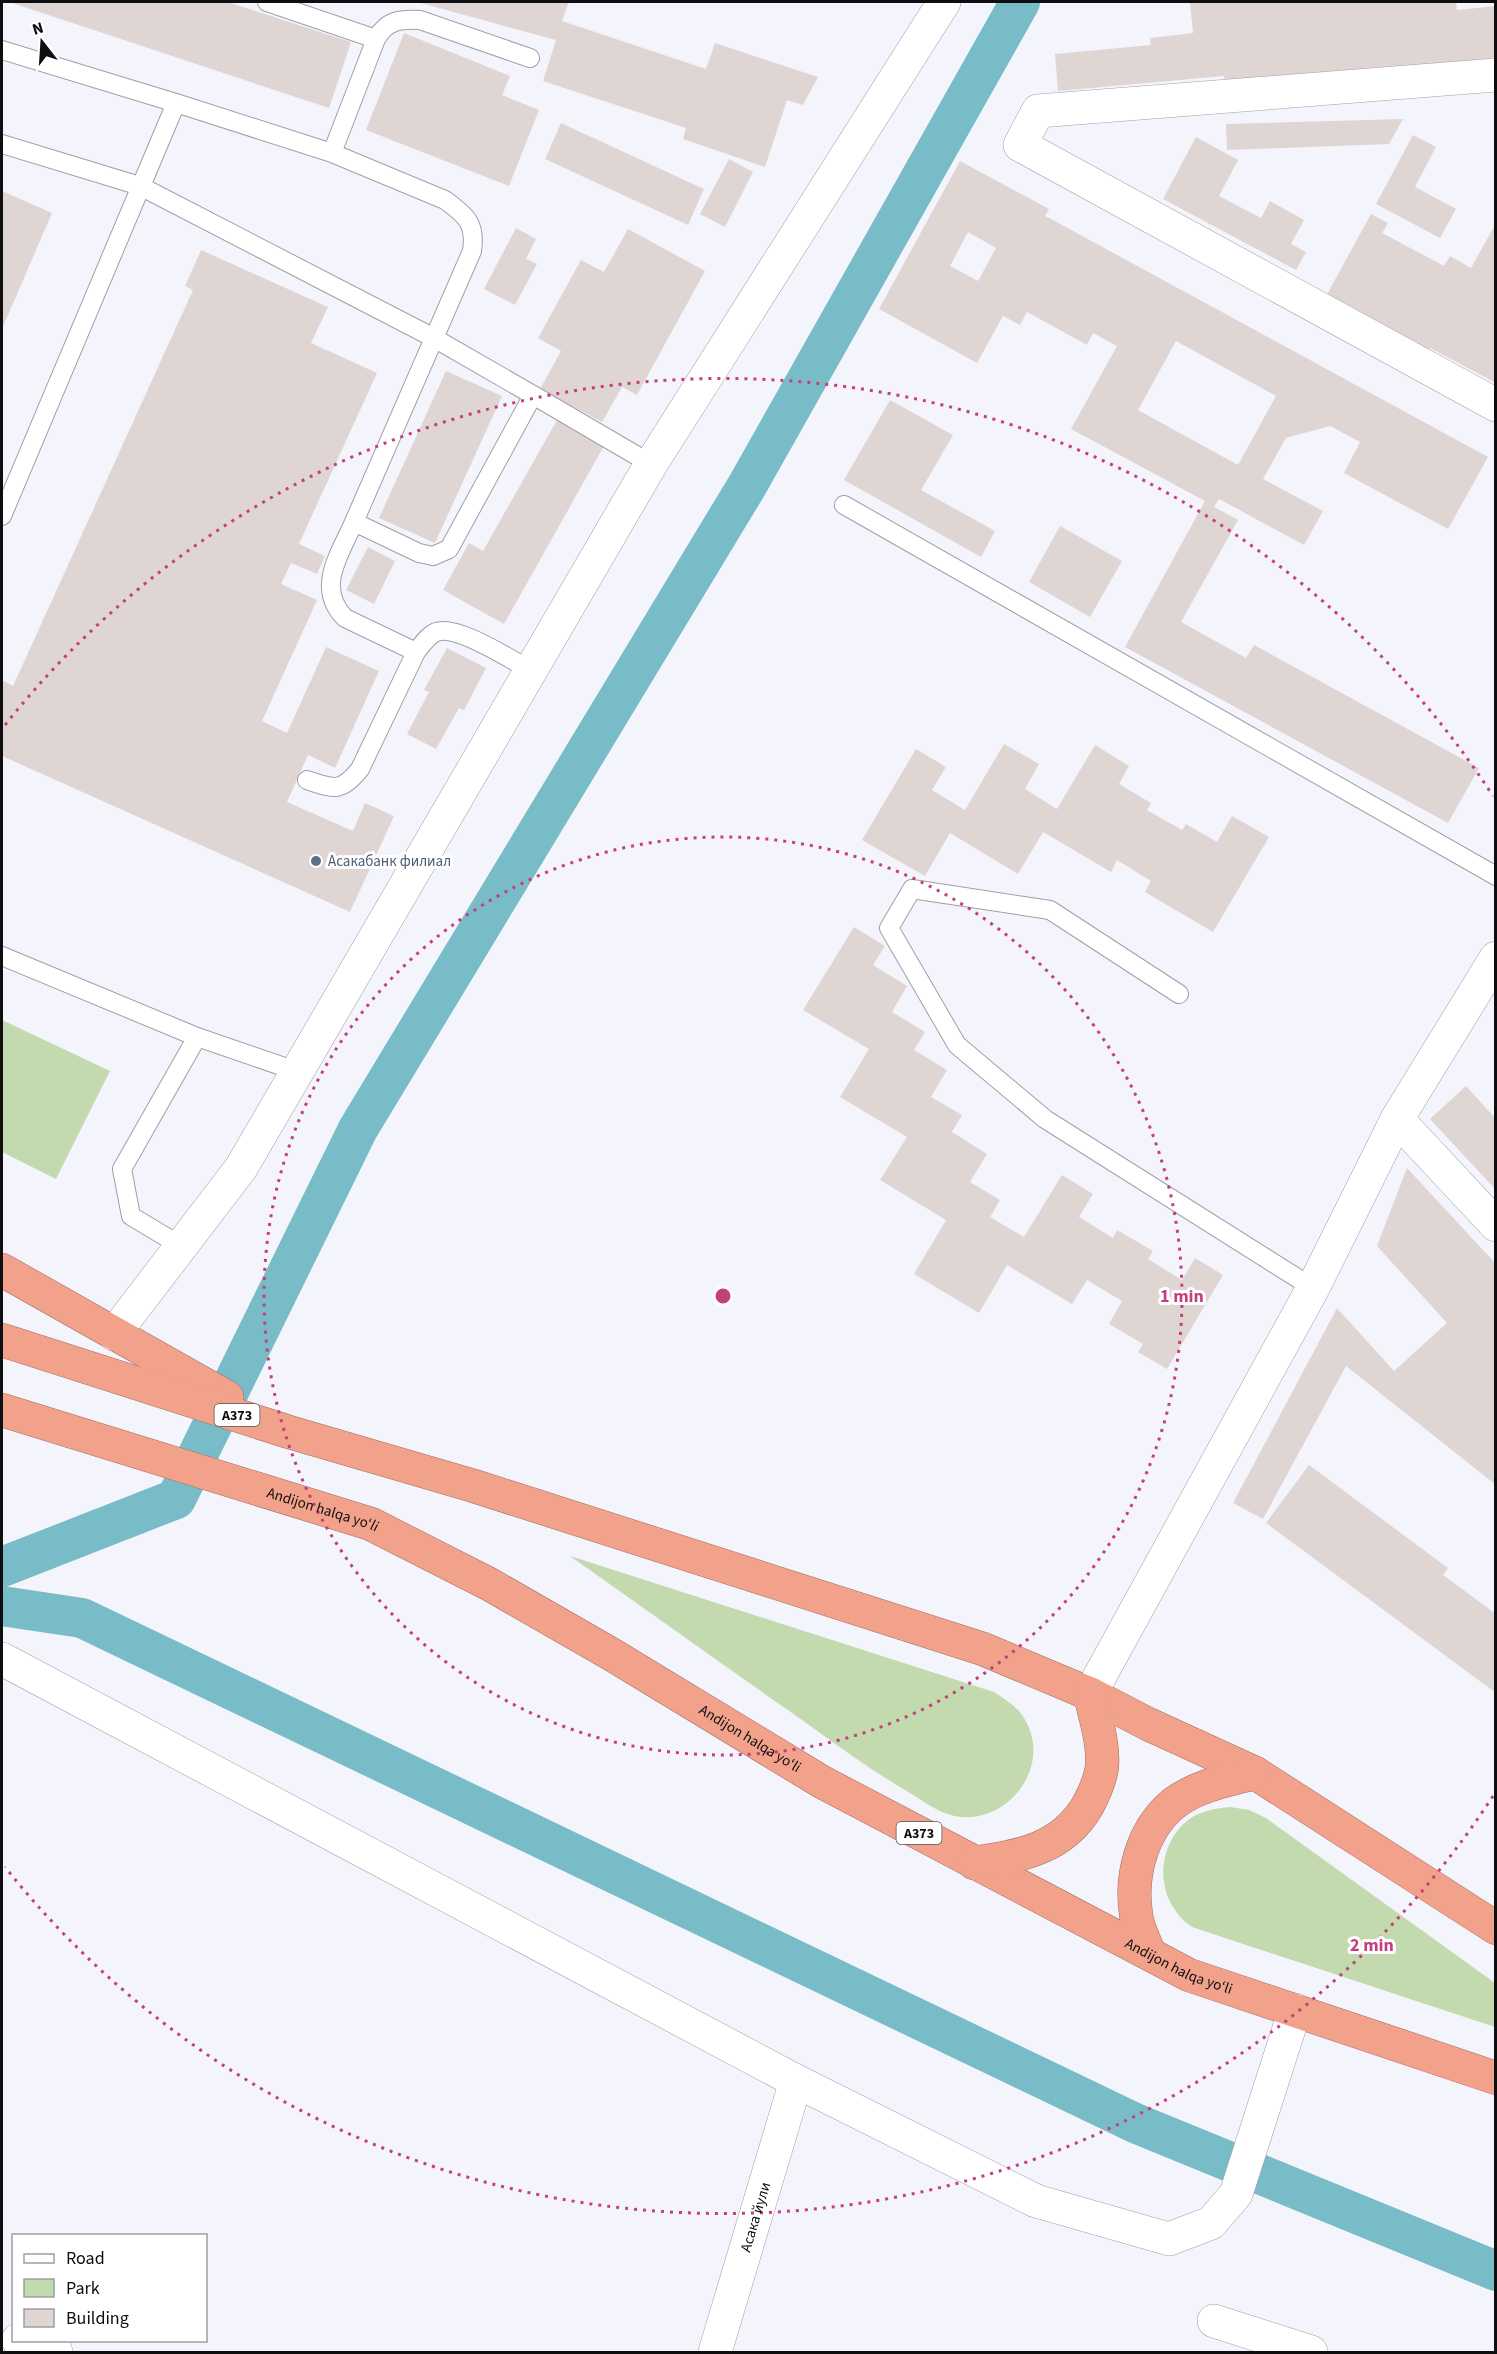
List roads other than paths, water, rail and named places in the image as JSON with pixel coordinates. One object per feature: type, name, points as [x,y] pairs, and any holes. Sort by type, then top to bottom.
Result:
[{"type":"highway","points":[[2,1269],[289,1432]]},
{"type":"highway","name":"A373","points":[[2,1340],[289,1432],[474,1486],[971,1646],[1090,1694],[1148,1725],[1255,1773],[1496,1929]]},
{"type":"highway","name":"Andijon halqa yo‘li","points":[[2,1410],[371,1524],[489,1584],[611,1654],[822,1782],[1189,1975],[1496,2078]]},
{"type":"highway","points":[[974,1863],[1010,1857],[1048,1844],[1077,1823],[1094,1794],[1102,1767],[1100,1738],[1090,1694]]},
{"type":"highway","points":[[1149,1953],[1136,1915],[1135,1875],[1147,1835],[1173,1804],[1209,1785],[1255,1773]]},
{"type":"street","points":[[114,1334],[241,1168],[651,464],[944,2]]},
{"type":"street","points":[[1496,75],[1038,111],[1020,145],[1496,405]]},
{"type":"street","points":[[1090,1694],[1313,1288],[1397,1119],[1496,958]]},
{"type":"street","points":[[1397,1119],[1496,1225]]},
{"type":"street","points":[[2,1659],[796,2080],[1036,2201],[1169,2239],[1211,2223],[1236,2194],[1295,2010]]},
{"type":"street","name":"Асака йули","points":[[715,2352],[796,2080]]},
{"type":"street","points":[[1214,2321],[1311,2352]]},
{"type":"street","points":[[23,2342],[56,2352]]},
{"type":"lane","points":[[267,2],[376,39]]},
{"type":"lane","points":[[332,153],[376,39],[381,29],[390,22],[403,19],[420,20],[530,58]]},
{"type":"lane","points":[[2,50],[332,153],[446,200],[471,224],[474,237],[472,251],[332,573],[330,588],[331,599],[345,618],[416,652]]},
{"type":"lane","points":[[2,516],[176,103]]},
{"type":"lane","points":[[2,144],[140,186],[434,338],[651,464]]},
{"type":"lane","points":[[354,522],[419,554],[433,556],[449,549],[533,395]]},
{"type":"lane","points":[[844,506],[1496,876]]},
{"type":"lane","points":[[307,780],[330,788],[340,787],[351,781],[360,770],[416,652],[435,632],[448,630],[463,635],[532,671]]},
{"type":"lane","points":[[1179,994],[1050,910],[912,889],[890,928],[957,1045],[1046,1119],[1313,1288]]},
{"type":"lane","points":[[2,956],[197,1037],[298,1072]]},
{"type":"lane","points":[[181,1246],[131,1216],[122,1169],[197,1037]]},
{"type":"waterway","points":[[2,1567],[176,1499],[358,1129],[748,484],[1020,2]]},
{"type":"waterway","points":[[2,1606],[82,1618],[1135,2123],[1496,2271]]},
{"type":"place","name":"Асакабанк филиал","points":[[316,861]]}]
